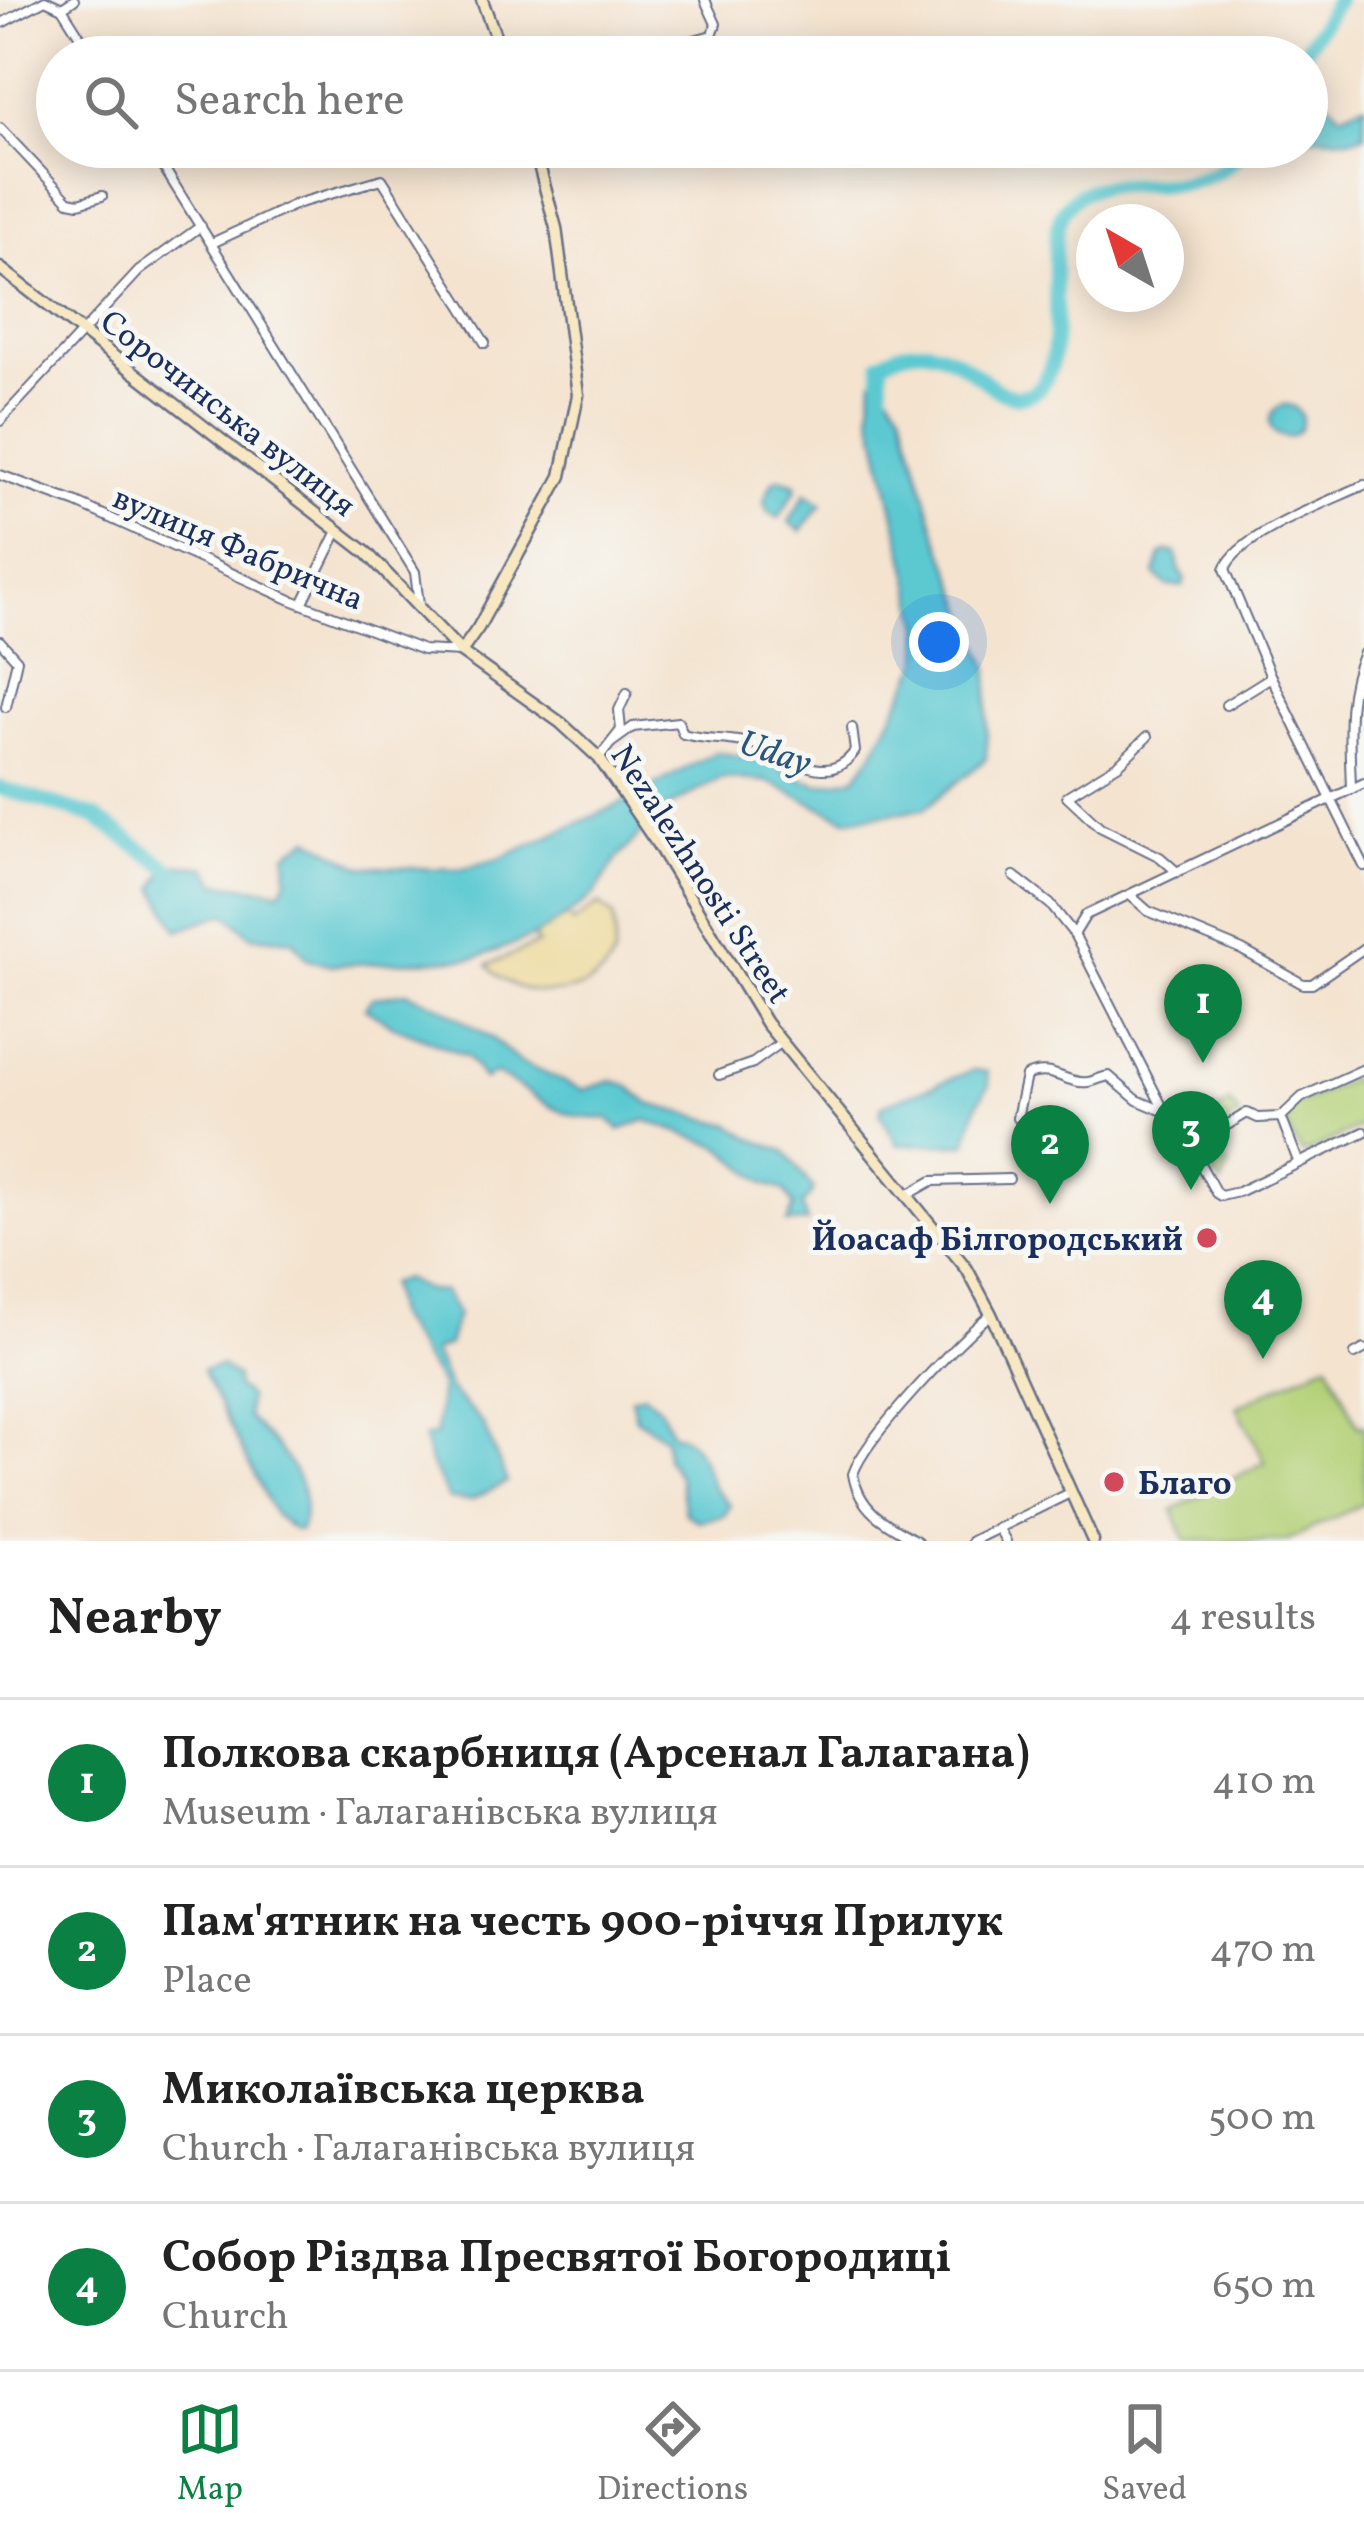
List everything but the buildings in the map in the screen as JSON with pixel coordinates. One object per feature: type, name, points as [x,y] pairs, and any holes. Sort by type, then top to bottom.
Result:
[{"type":"main road","points":[[482,0],[495,36]]},
{"type":"main road","points":[[461,652],[561,476],[578,395],[556,229],[540,168]]},
{"type":"main road","name":"Сорочинська вулиця","points":[[0,268],[338,531],[419,605]]},
{"type":"main road","name":"Nezalezhnosti Street","points":[[419,605],[461,652],[561,723],[611,772],[766,1023],[967,1269],[992,1314],[1093,1541]]},
{"type":"street","points":[[0,24],[46,0],[62,8],[80,36]]},
{"type":"street","points":[[62,8],[74,0]]},
{"type":"street","points":[[705,0],[716,24],[708,36]]},
{"type":"street","points":[[0,128],[36,167]]},
{"type":"street","points":[[37,168],[68,201],[79,203],[101,196]]},
{"type":"street","name":"Nezalezhnosti Street","points":[[164,168],[415,572],[419,605]]},
{"type":"street","points":[[212,244],[296,204],[382,179],[485,343]]},
{"type":"street","points":[[0,421],[139,272],[201,226]]},
{"type":"street","name":"вулиця Фабрична","points":[[0,476],[77,503],[302,604],[423,650],[461,652]]},
{"type":"street","points":[[1364,485],[1279,525],[1226,562],[1226,576],[1271,677],[1364,866]]},
{"type":"street","points":[[302,604],[338,531]]},
{"type":"street","points":[[0,641],[16,661],[6,707]]},
{"type":"street","points":[[1351,789],[1350,699],[1364,653]]},
{"type":"street","points":[[1226,705],[1271,677]]},
{"type":"street","points":[[599,758],[621,730],[619,710],[627,693]]},
{"type":"street","points":[[610,743],[633,728],[678,722],[683,734],[763,747],[782,759],[833,770],[847,763],[855,751],[852,728]]},
{"type":"street","points":[[1147,736],[1119,764],[1067,796],[1100,827],[1160,856],[1177,872]]},
{"type":"street","points":[[1074,934],[1086,915],[1364,783]]},
{"type":"street","points":[[1014,876],[1050,904],[1074,934],[1165,1112],[1192,1147],[1216,1193],[1238,1192],[1364,1132]]},
{"type":"street","points":[[1131,896],[1148,911],[1242,950],[1303,984],[1312,984],[1364,949]]},
{"type":"street","points":[[719,1075],[753,1063],[782,1042]]},
{"type":"street","points":[[1192,1147],[1247,1113],[1258,1118],[1281,1117],[1302,1097],[1364,1069]]},
{"type":"street","points":[[1017,1118],[1026,1076],[1034,1072],[1059,1073],[1086,1083],[1108,1076],[1137,1100],[1165,1112]]},
{"type":"street","points":[[1281,1117],[1298,1161]]},
{"type":"street","points":[[909,1194],[932,1181],[1009,1179]]},
{"type":"street","points":[[917,1541],[884,1523],[857,1498],[853,1474],[857,1462],[958,1341],[992,1314]]},
{"type":"street","points":[[973,1541],[1070,1493]]},
{"type":"street","points":[[999,1529],[1006,1541]]},
{"type":"green space","points":[[1364,1073],[1364,1125],[1304,1154],[1287,1125],[1293,1107]]},
{"type":"green space","points":[[1230,1103],[1239,1116],[1196,1140],[1189,1127]]},
{"type":"green space","points":[[1211,1140],[1230,1165],[1221,1185],[1197,1148]]},
{"type":"green space","points":[[1328,1362],[1358,1426],[1364,1425],[1364,1503],[1286,1541],[1186,1541],[1173,1510],[1265,1462],[1237,1407]]},
{"type":"sand","points":[[599,904],[613,916],[615,951],[600,976],[586,985],[569,991],[532,991],[515,986],[488,965],[538,944],[533,937],[567,916],[573,923]]},
{"type":"water","points":[[1328,103],[1341,114],[1364,104],[1364,135],[1328,137]]},
{"type":"water","points":[[873,380],[879,380],[902,410],[935,529],[989,668],[986,759],[924,809],[846,819],[766,781],[722,778],[663,810],[617,859],[594,895],[567,916],[533,937],[476,958],[333,965],[308,960],[293,940],[251,936],[226,913],[178,930],[155,888],[168,864],[206,867],[217,883],[281,891],[287,879],[286,854],[309,838],[362,867],[460,869],[499,859],[616,806],[716,752],[770,761],[787,774],[819,784],[855,778],[873,754],[920,662],[921,626],[871,412]]},
{"type":"water","points":[[1286,405],[1298,409],[1302,421],[1298,433],[1286,437],[1274,433],[1270,421],[1274,409]]},
{"type":"water","points":[[773,481],[796,484],[796,489],[779,518],[767,511],[764,501]]},
{"type":"water","points":[[806,493],[822,504],[801,531],[789,522]]},
{"type":"water","points":[[1166,552],[1176,553],[1183,586],[1167,586],[1155,574]]},
{"type":"water","points":[[406,992],[440,1006],[493,1039],[519,1062],[583,1090],[612,1081],[628,1085],[649,1104],[731,1125],[785,1151],[814,1190],[802,1205],[807,1222],[787,1223],[794,1206],[784,1190],[765,1184],[721,1147],[645,1120],[620,1130],[607,1118],[561,1111],[494,1073],[484,1080],[467,1056],[392,1025],[365,1008],[372,998]]},
{"type":"water","points":[[974,1070],[987,1072],[989,1085],[978,1103],[966,1144],[898,1145],[880,1114],[882,1105]]},
{"type":"water","points":[[404,1279],[429,1291],[444,1292],[457,1314],[448,1345],[433,1351],[450,1390],[483,1424],[507,1482],[471,1500],[449,1499],[430,1463],[424,1438],[436,1434],[441,1385],[395,1315],[389,1284]]},
{"type":"water","points":[[220,1366],[236,1377],[236,1387],[248,1397],[247,1417],[282,1453],[299,1481],[304,1496],[300,1530],[275,1515],[202,1370]]},
{"type":"water","points":[[644,1394],[660,1408],[672,1433],[688,1440],[698,1452],[714,1487],[730,1506],[724,1516],[698,1521],[685,1513],[679,1476],[666,1458],[665,1438],[636,1418],[631,1398]]},
{"type":"waterway","name":"Uday","points":[[1314,36],[1337,0]]},
{"type":"waterway","name":"Uday","points":[[882,397],[881,363],[905,351],[926,349],[962,364],[1007,394],[1022,396],[1040,387],[1055,344],[1055,254],[1064,210],[1080,194],[1100,187],[1173,184],[1223,168]]},
{"type":"waterway","name":"Uday","points":[[0,788],[95,817],[183,878]]},
{"type":"place","name":"Полкова скарбниця (Арсенал Галагана)","points":[[1203,1063]]},
{"type":"place","name":"Миколаївська церква","points":[[1191,1190]]},
{"type":"place","name":"Пам'ятник на честь 900-річчя Прилук","points":[[1050,1204]]},
{"type":"place","name":"Йоасаф Білгородський","points":[[1207,1238]]},
{"type":"place","name":"Собор Різдва Пресвятої Богородиці","points":[[1263,1359]]},
{"type":"place","name":"Благо","points":[[1114,1482]]}]
